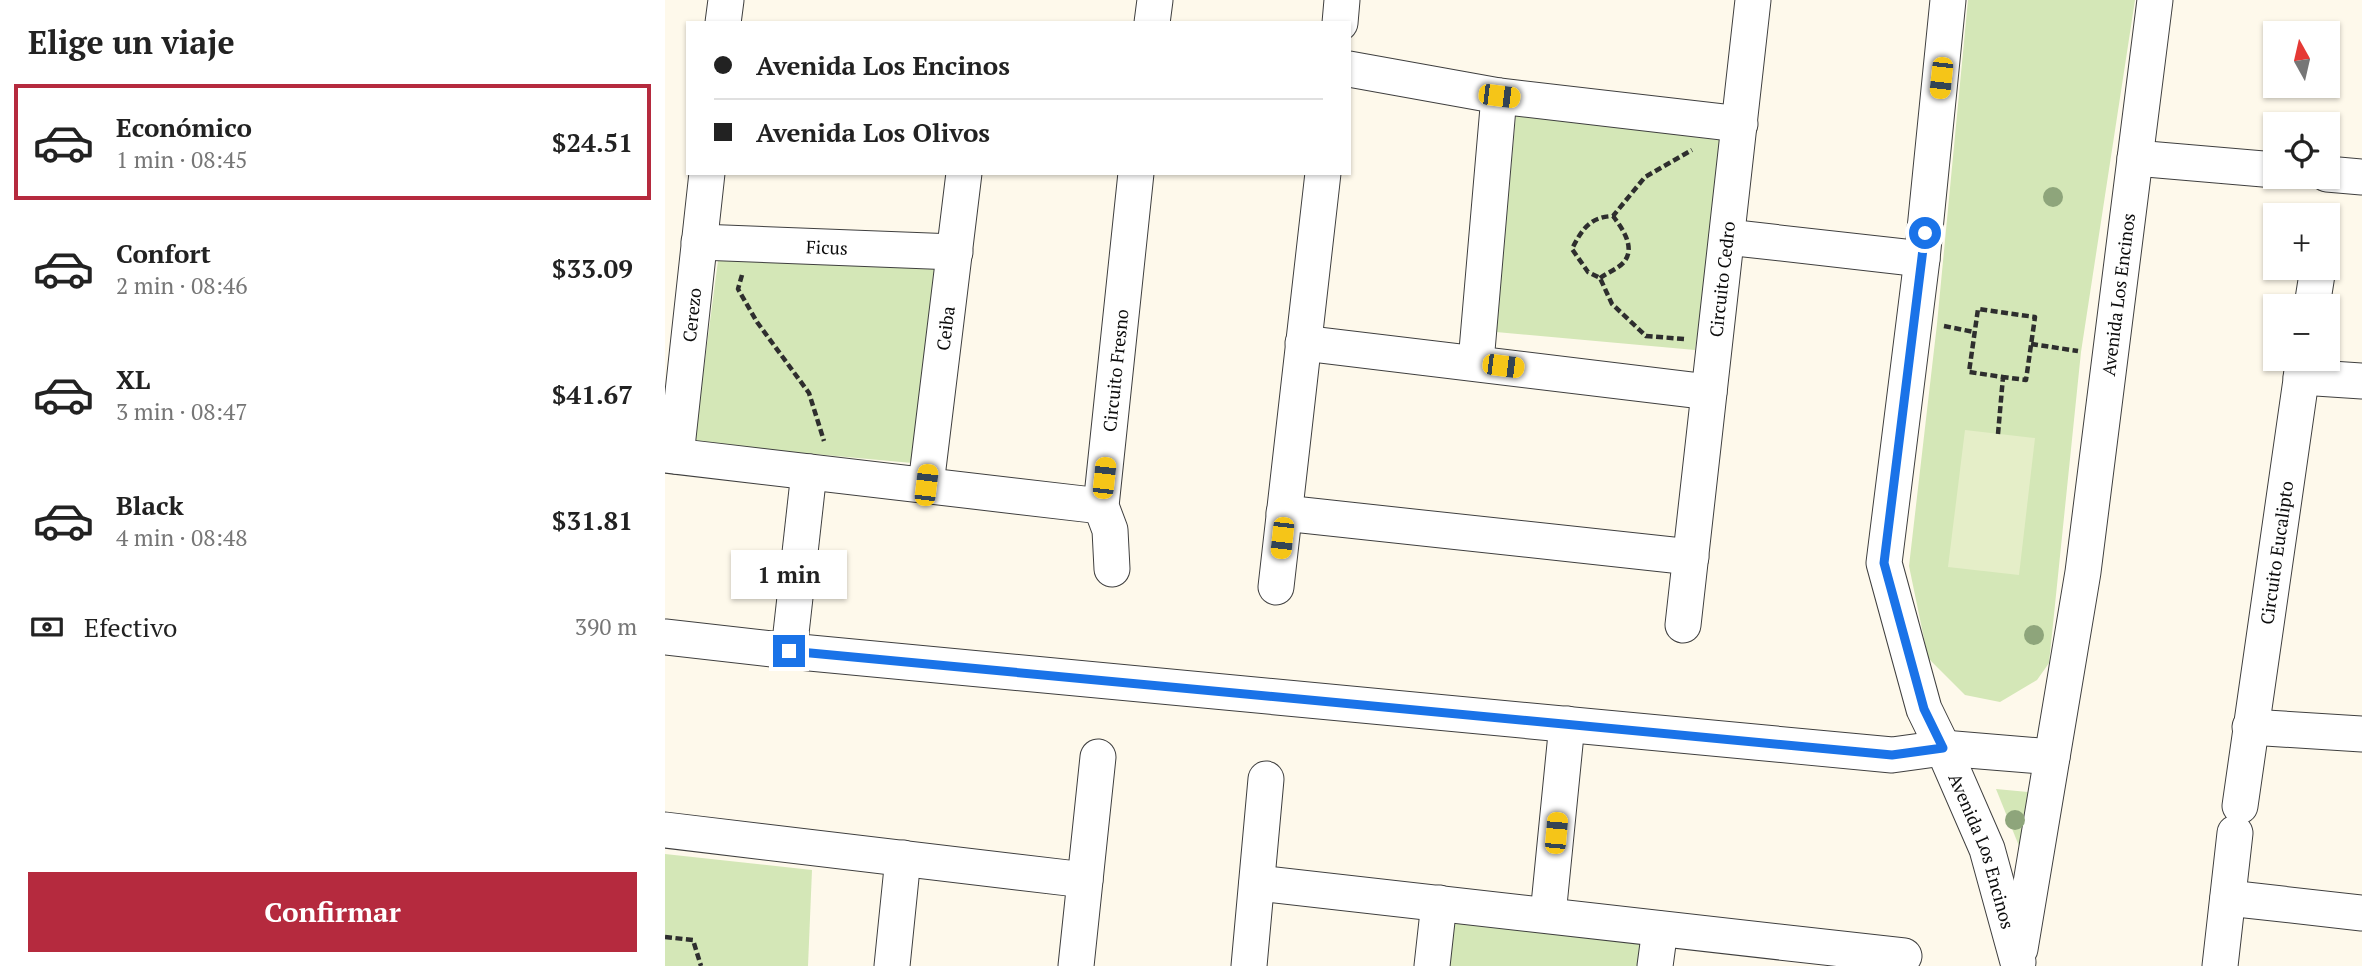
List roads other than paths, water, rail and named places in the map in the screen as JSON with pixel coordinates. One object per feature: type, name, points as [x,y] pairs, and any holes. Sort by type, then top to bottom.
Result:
[{"type":"street","points":[[723,21],[726,0]]},
{"type":"street","points":[[1153,21],[1155,0]]},
{"type":"street","points":[[1340,21],[1342,0]]},
{"type":"street","name":"Circuito Cedro","points":[[1683,625],[1753,0]]},
{"type":"street","name":"Avenida Los Encinos","points":[[1948,0],[1922,259],[1884,563],[1924,709],[1987,849],[2017,964]]},
{"type":"street","name":"Avenida Los Encinos","points":[[2017,964],[2083,572],[2155,0]]},
{"type":"street","points":[[1351,69],[1499,96],[1739,124]]},
{"type":"street","points":[[1476,362],[1499,96]]},
{"type":"street","points":[[2135,158],[2263,169]]},
{"type":"street","name":"Cerezo","points":[[670,455],[707,175]]},
{"type":"street","name":"Ceiba","points":[[926,485],[964,175]]},
{"type":"street","name":"Circuito Fresno","points":[[1101,506],[1136,175]]},
{"type":"street","points":[[1276,587],[1323,175]]},
{"type":"street","points":[[2340,175],[2362,177]]},
{"type":"street","points":[[1727,237],[1922,259]]},
{"type":"street","name":"Ficus","points":[[699,242],[955,252]]},
{"type":"street","points":[[1303,343],[1709,391]]},
{"type":"street","name":"Circuito Eucalipto","points":[[2220,966],[2250,727],[2302,371]]},
{"type":"street","name":"Circuito Eucalipto","points":[[2316,371],[2362,381]]},
{"type":"street","points":[[670,455],[1101,506],[1110,530],[1112,569]]},
{"type":"street","points":[[789,651],[822,473]]},
{"type":"street","points":[[1284,513],[1691,558]]},
{"type":"street","points":[[665,637],[1892,755],[1943,748],[2052,757]]},
{"type":"street","points":[[1548,915],[1567,724]]},
{"type":"street","points":[[2250,727],[2362,734]]},
{"type":"street","points":[[1076,966],[1098,757]]},
{"type":"street","points":[[1248,966],[1266,779]]},
{"type":"street","points":[[665,830],[1085,880]]},
{"type":"street","points":[[892,966],[903,858]]},
{"type":"street","points":[[1257,883],[1660,929],[1827,956],[1904,956]]},
{"type":"street","points":[[2228,898],[2362,913]]},
{"type":"street","points":[[1432,966],[1439,903]]},
{"type":"street","points":[[1655,966],[1660,929]]}]
